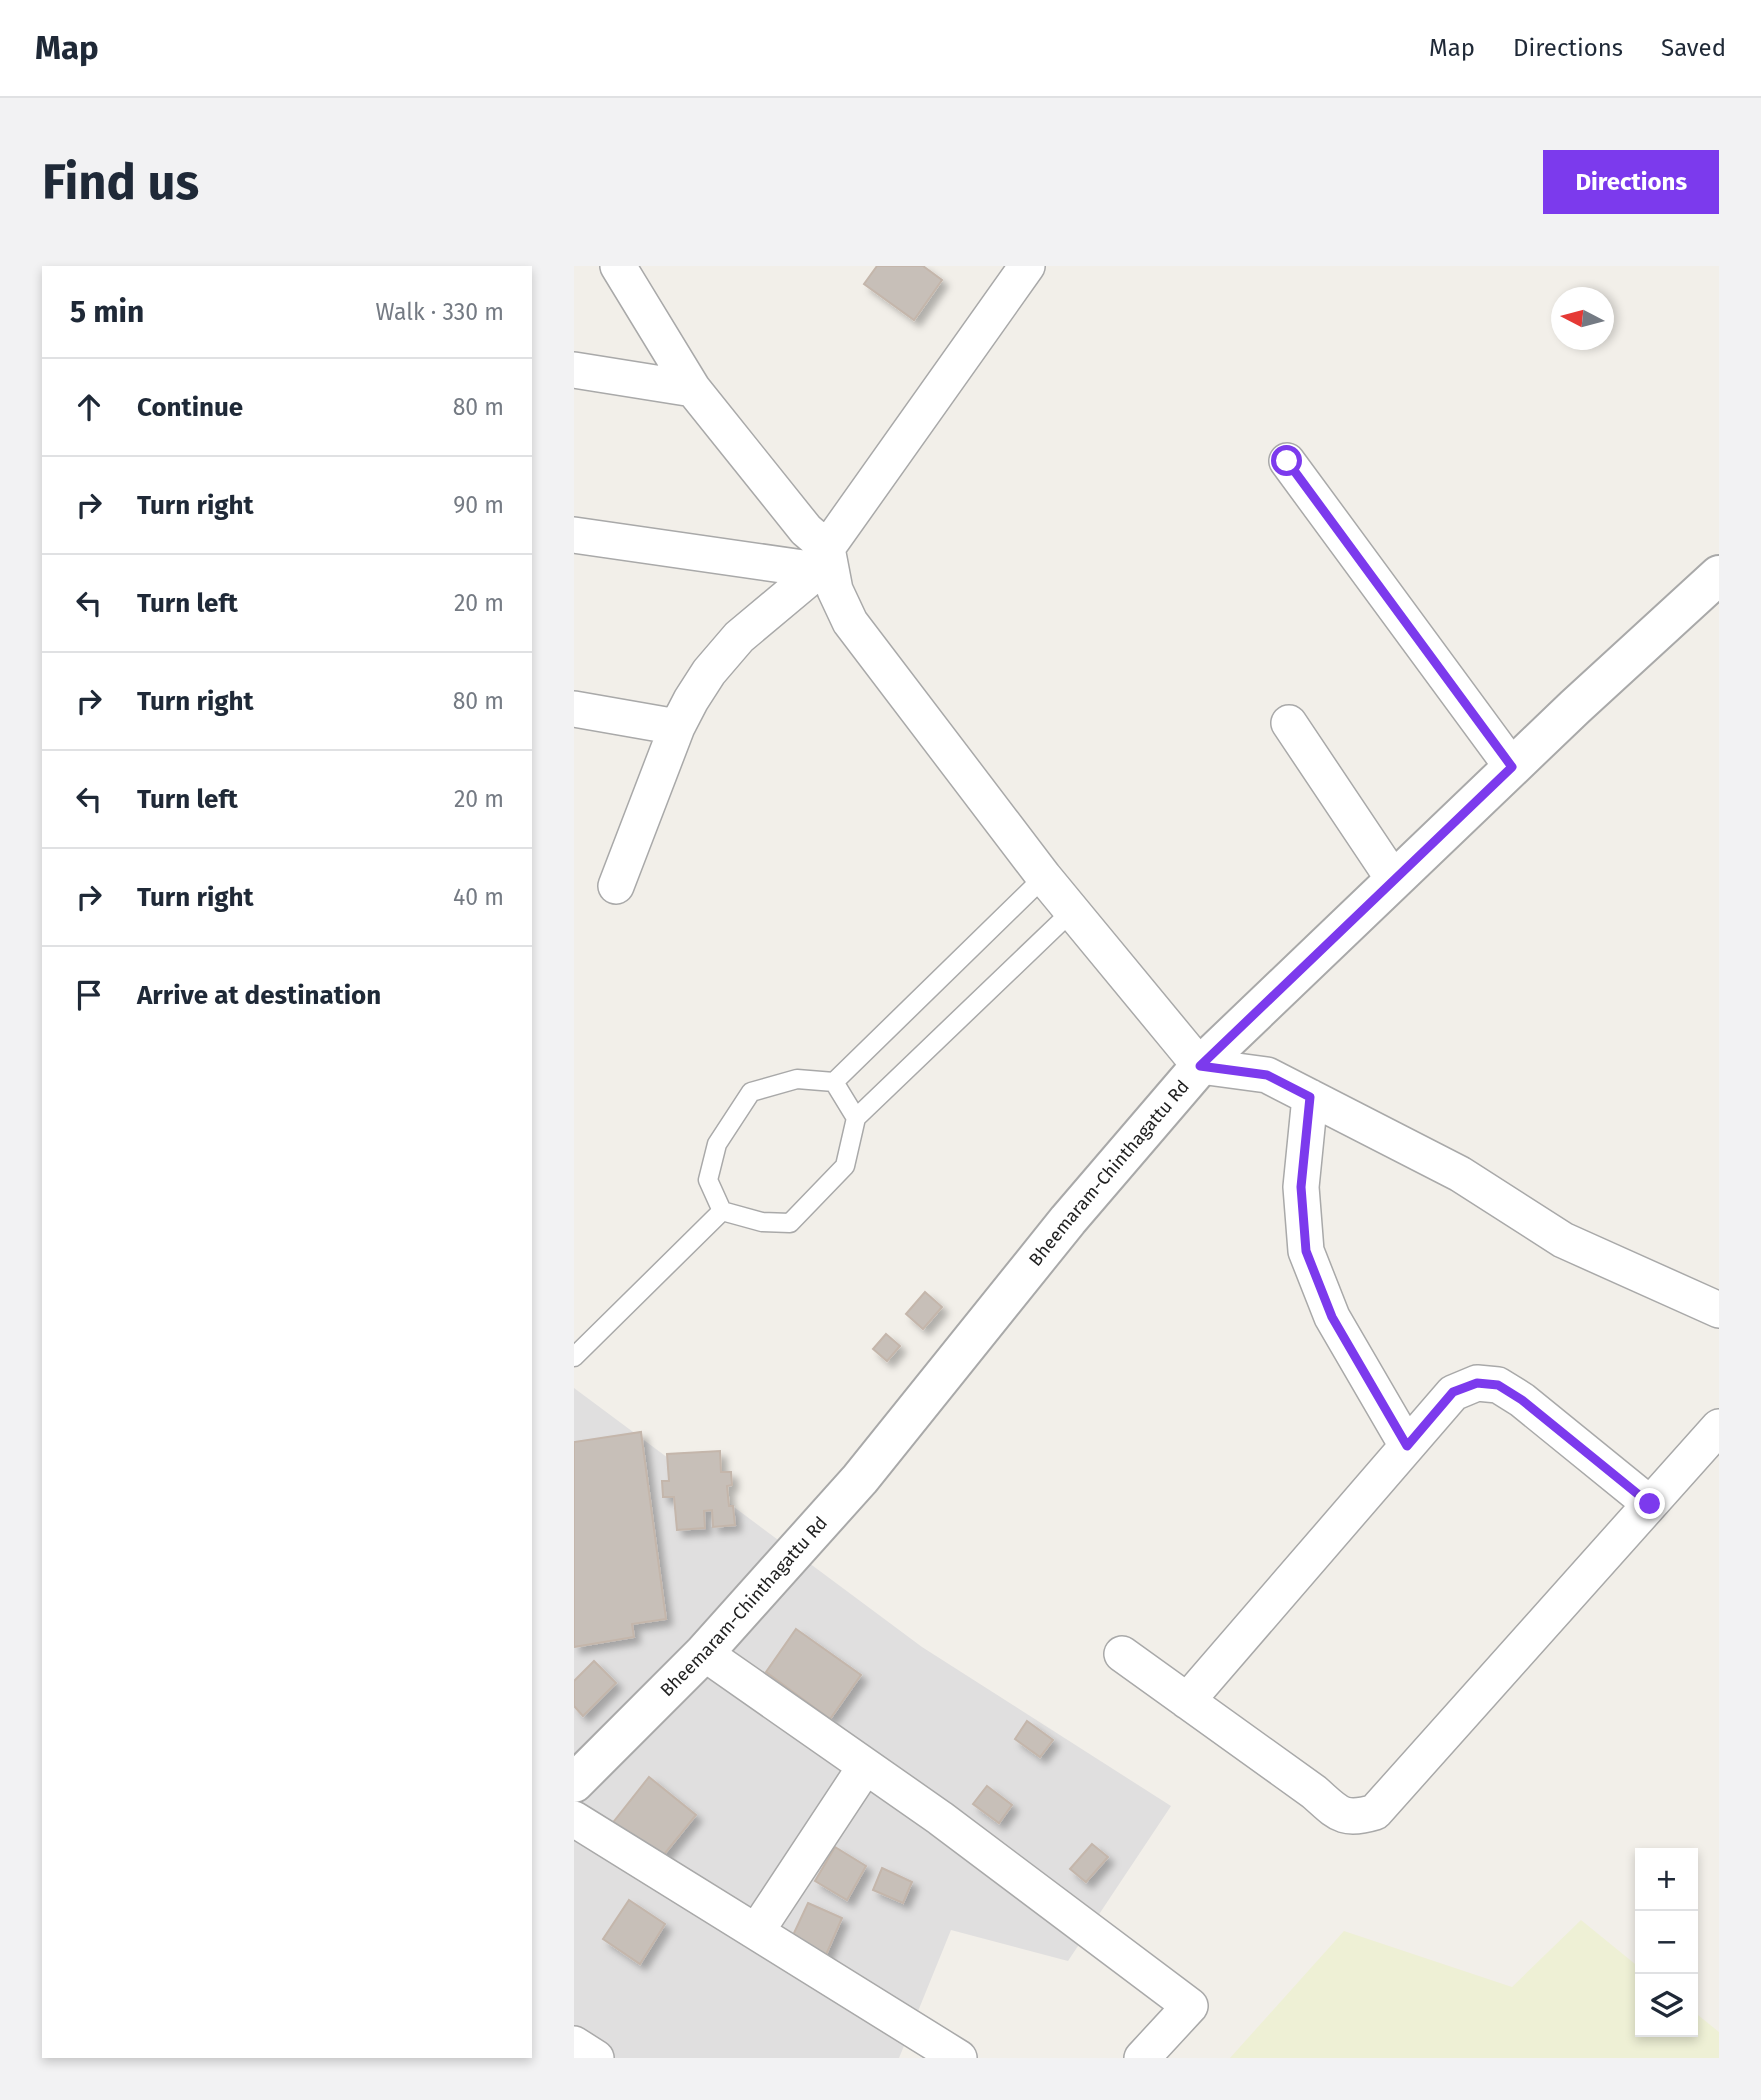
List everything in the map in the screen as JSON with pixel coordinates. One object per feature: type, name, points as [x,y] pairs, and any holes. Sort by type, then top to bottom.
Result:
[{"type":"street","points":[[618,266],[693,389],[806,530],[826,563],[850,622],[1044,877],[1200,1066],[1267,1075],[1460,1174],[1563,1240],[1719,1310]]},
{"type":"street","points":[[616,886],[677,727],[691,700],[709,673],[740,637],[826,563],[1027,266]]},
{"type":"street","points":[[574,370],[693,389]]},
{"type":"street","points":[[1287,461],[1512,767]]},
{"type":"street","points":[[574,535],[826,563]]},
{"type":"street","name":"Bheemaram-Chinthagattu Rd","points":[[574,1783],[704,1653],[860,1479],[1068,1220],[1200,1066],[1512,767],[1719,575]]},
{"type":"street","points":[[574,709],[677,727]]},
{"type":"street","points":[[1289,723],[1394,880]]},
{"type":"street","points":[[1310,1097],[1301,1187],[1306,1251],[1332,1317],[1407,1446]]},
{"type":"street","points":[[1187,1701],[1453,1392],[1477,1383],[1498,1385],[1522,1400],[1650,1504]]},
{"type":"street","points":[[1122,1654],[1314,1792],[1341,1815],[1359,1817],[1375,1812],[1719,1427]]},
{"type":"street","points":[[704,1653],[940,1818],[1190,2006],[1142,2058]]},
{"type":"street","points":[[756,1932],[865,1767]]},
{"type":"street","points":[[574,1819],[959,2058]]},
{"type":"street","points":[[574,2044],[596,2058]]},
{"type":"lane","points":[[1044,877],[834,1082],[797,1079],[751,1092],[717,1144],[708,1180],[722,1211],[762,1223],[790,1223],[845,1166],[856,1118],[1072,911]]},
{"type":"lane","points":[[834,1082],[856,1118]]},
{"type":"lane","points":[[574,1357],[722,1211]]},
{"type":"shaded area","points":[[574,1388],[922,1647],[1171,1806],[1068,1961],[951,1930],[899,2058],[574,2058]]},
{"type":"green space","points":[[1581,1920],[1635,1964],[1635,2037],[1698,2037],[1698,2015],[1719,2032],[1719,2058],[1230,2058],[1344,1931],[1512,1987]]},
{"type":"building","points":[[877,266],[923,266],[942,280],[914,320],[864,284]]},
{"type":"building","points":[[925,1292],[942,1307],[923,1329],[906,1314]]},
{"type":"building","points":[[886,1334],[900,1346],[887,1361],[873,1349]]},
{"type":"building","points":[[641,1432],[666,1619],[632,1624],[634,1637],[574,1647],[574,1442]]},
{"type":"building","points":[[720,1451],[721,1472],[731,1472],[732,1485],[727,1486],[735,1525],[713,1527],[712,1510],[704,1511],[705,1528],[677,1530],[674,1497],[663,1497],[662,1481],[669,1481],[667,1454]]},
{"type":"building","points":[[796,1629],[861,1675],[830,1719],[766,1672]]},
{"type":"building","points":[[594,1661],[616,1683],[583,1716],[574,1706],[574,1681]]},
{"type":"building","points":[[1027,1721],[1053,1740],[1040,1757],[1015,1739]]},
{"type":"building","points":[[649,1777],[696,1815],[653,1868],[607,1830]]},
{"type":"building","points":[[987,1786],[1012,1805],[999,1823],[973,1804]]},
{"type":"building","points":[[1092,1844],[1108,1857],[1086,1882],[1070,1869]]},
{"type":"building","points":[[835,1847],[866,1866],[847,1900],[815,1881]]},
{"type":"building","points":[[882,1868],[912,1882],[903,1903],[873,1890]]},
{"type":"building","points":[[629,1900],[665,1924],[640,1964],[603,1939]]},
{"type":"building","points":[[808,1903],[842,1918],[822,1964],[787,1948]]},
{"type":"route","points":[[1287,461],[1512,767],[1200,1066],[1267,1075],[1310,1097],[1301,1187],[1306,1251],[1332,1317],[1407,1446],[1453,1392],[1477,1383],[1498,1385],[1522,1400],[1650,1504]]}]
